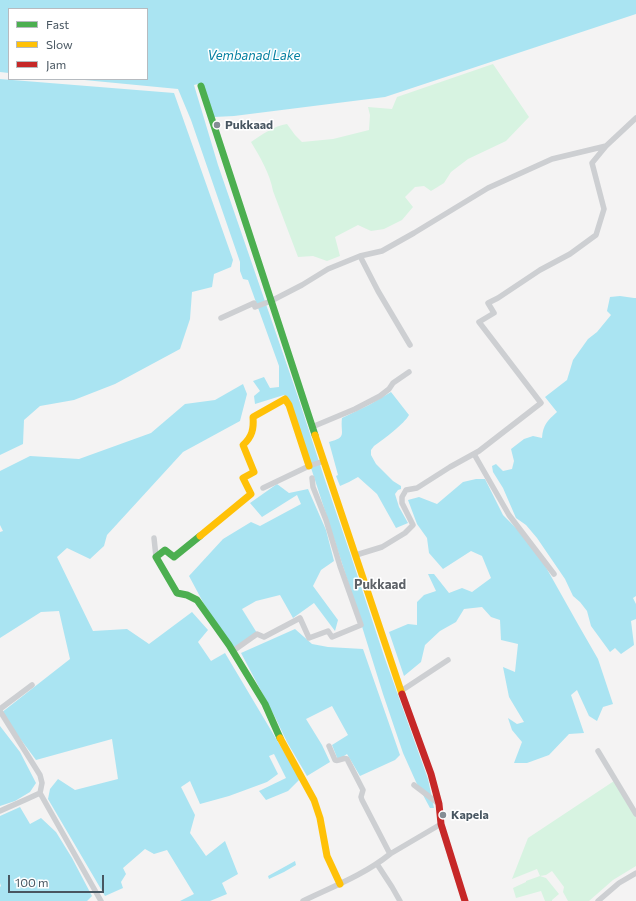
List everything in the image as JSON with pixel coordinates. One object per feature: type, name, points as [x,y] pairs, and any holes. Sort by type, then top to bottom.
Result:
[{"type":"street","points":[[200,86],[312,427],[401,691],[431,774],[439,804],[441,824],[464,901]]},
{"type":"street","points":[[356,555],[382,548],[405,533],[413,524],[402,503],[402,497],[406,490],[417,488],[479,451],[541,403],[479,322],[494,314],[488,303],[540,270],[570,254],[596,235],[604,210],[592,163],[606,146],[636,118]]},
{"type":"street","points":[[221,318],[254,303],[255,306],[271,301],[302,285],[328,269],[360,256],[382,250],[414,233],[488,188],[552,159],[606,146]]},
{"type":"street","points":[[360,256],[378,291],[410,345]]},
{"type":"street","points":[[312,427],[380,396],[389,389],[393,383],[409,372]]},
{"type":"street","points":[[156,557],[165,550],[174,557],[251,494],[243,478],[254,472],[243,445],[250,439],[254,429],[253,417],[285,399],[289,405],[309,466]]},
{"type":"street","points":[[474,454],[509,515],[554,574]]},
{"type":"street","points":[[263,488],[324,460]]},
{"type":"street","points":[[233,651],[257,634],[264,637],[300,618],[309,638],[328,631],[332,637],[361,625],[340,566],[326,520],[313,487],[312,478]]},
{"type":"street","points":[[154,538],[156,557],[177,593],[187,595],[197,600],[233,651],[265,704],[278,735],[314,800],[320,818],[327,856],[340,884]]},
{"type":"street","points":[[401,691],[448,660]]},
{"type":"street","points":[[32,685],[0,710],[40,775],[42,783],[40,793],[100,901]]},
{"type":"street","points":[[329,746],[335,760],[347,759],[363,790],[361,797],[362,800],[390,854]]},
{"type":"street","points":[[598,751],[636,814]]},
{"type":"street","points":[[414,785],[439,804]]},
{"type":"street","points":[[0,811],[40,793]]},
{"type":"street","points":[[303,901],[357,876],[390,854],[441,824]]},
{"type":"street","points":[[377,864],[400,901]]},
{"type":"street","points":[[598,901],[619,882],[636,873]]},
{"type":"green space","points":[[493,64],[529,117],[506,141],[468,159],[451,172],[444,183],[431,191],[424,186],[415,187],[405,197],[413,207],[402,220],[384,229],[371,231],[358,225],[335,237],[340,256],[327,261],[313,256],[298,257],[267,172],[251,142],[273,128],[287,124],[302,142],[333,139],[369,130],[370,115],[368,107],[392,109],[397,97]]},
{"type":"green space","points":[[614,781],[636,815],[636,866],[613,880],[589,901],[568,901],[563,892],[564,887],[552,871],[546,875],[540,876],[537,869],[512,879],[528,838]]},
{"type":"green space","points":[[540,876],[546,878],[559,894],[552,901],[545,901],[541,891],[516,898],[513,888]]},
{"type":"water","name":"Vembanad Lake","points":[[0,0],[636,0],[636,14],[385,97],[234,116],[214,117],[202,83],[194,85],[218,165],[298,397],[384,656],[428,779],[434,808],[430,808],[403,753],[289,400],[284,395],[255,404],[254,396],[260,391],[253,381],[264,377],[270,388],[279,387],[279,366],[248,280],[243,279],[240,271],[240,262],[191,120],[178,89],[84,80],[148,80],[148,8],[8,8],[8,73],[0,72]]},
{"type":"water","points":[[0,79],[174,93],[233,260],[231,267],[214,274],[212,287],[192,292],[190,319],[180,349],[115,384],[74,400],[40,406],[24,420],[23,444],[0,455]]},
{"type":"water","points":[[620,296],[636,298],[636,596],[633,598],[636,604],[636,619],[631,621],[634,645],[621,654],[615,648],[610,652],[591,626],[587,611],[573,596],[565,579],[537,538],[526,525],[516,518],[503,488],[493,472],[492,466],[496,464],[503,471],[512,469],[514,461],[511,449],[524,439],[533,436],[542,438],[543,430],[546,424],[557,412],[545,397],[567,380],[573,360],[588,339],[597,332],[611,315],[607,311],[610,297]]},
{"type":"water","points":[[243,384],[247,394],[240,421],[183,452],[107,535],[104,546],[90,559],[67,548],[57,557],[93,631],[127,629],[149,644],[192,612],[208,630],[198,642],[211,661],[225,653],[300,779],[288,791],[266,800],[259,791],[286,778],[274,754],[269,756],[278,774],[267,782],[229,796],[200,804],[190,781],[181,787],[195,815],[190,833],[206,856],[225,841],[238,874],[222,883],[227,894],[210,901],[180,901],[194,894],[167,850],[154,854],[145,849],[123,868],[126,874],[121,882],[123,888],[105,896],[48,799],[50,789],[58,779],[75,790],[118,779],[112,739],[36,760],[1,713],[70,659],[59,611],[41,612],[0,638],[0,532],[3,531],[0,525],[0,471],[30,456],[79,459],[151,433],[185,404],[215,400]]},
{"type":"water","points":[[391,392],[409,415],[399,427],[374,446],[371,450],[371,455],[376,464],[393,481],[401,486],[401,489],[395,494],[399,507],[408,523],[396,528],[377,494],[358,477],[340,486],[336,476],[338,475],[329,442],[341,436],[342,418]]},
{"type":"water","points":[[476,479],[485,479],[503,515],[517,529],[543,562],[598,659],[613,704],[603,707],[597,721],[589,716],[577,690],[571,695],[584,733],[569,734],[549,755],[527,763],[514,763],[522,742],[512,730],[508,718],[517,724],[524,722],[509,697],[503,667],[515,672],[518,644],[501,640],[500,620],[491,617],[482,607],[464,609],[456,622],[440,631],[425,645],[421,662],[404,676],[389,632],[408,624],[417,625],[417,602],[424,595],[436,591],[428,574],[434,574],[449,593],[462,588],[472,592],[491,578],[482,556],[471,551],[443,569],[429,553],[427,538],[417,524],[408,500],[419,497],[437,504],[463,482]]},
{"type":"water","points":[[277,484],[289,493],[308,489],[326,530],[334,561],[321,570],[313,586],[338,620],[335,631],[314,603],[293,618],[280,595],[256,601],[242,609],[257,633],[234,649],[204,604],[189,576],[223,539],[251,522],[260,526],[301,504],[297,495],[262,517],[250,503]]},
{"type":"water","points":[[295,629],[312,644],[328,647],[363,649],[400,755],[395,760],[360,776],[347,754],[338,760],[332,745],[348,735],[332,706],[306,719],[322,745],[330,762],[307,776],[287,742],[241,653]]},
{"type":"water","points":[[0,726],[20,752],[36,783],[30,792],[15,801],[0,806]]},
{"type":"water","points":[[20,807],[30,824],[41,818],[56,832],[92,896],[87,901],[0,901],[0,816]]},
{"type":"water","points":[[295,861],[296,865],[269,879],[268,876]]},
{"type":"traffic: fast","points":[[201,86],[315,435]]},
{"type":"traffic: fast","points":[[200,536],[174,557],[165,550],[156,557],[177,593],[187,595],[197,600],[229,645],[265,704],[280,738]]},
{"type":"traffic: slow","points":[[200,536],[251,494],[243,478],[254,472],[243,445],[252,432],[253,417],[285,399],[289,405],[309,466]]},
{"type":"traffic: slow","points":[[315,435],[402,694]]},
{"type":"traffic: slow","points":[[280,738],[314,800],[320,818],[327,856],[340,884]]},
{"type":"traffic: jam","points":[[402,694],[431,774],[439,804],[441,824],[465,901]]},
{"type":"place","name":"Pukkaad","points":[[217,125]]},
{"type":"place","name":"Kapela","points":[[443,815]]},
{"type":"district","name":"Pukkaad","points":[[380,585]]}]
